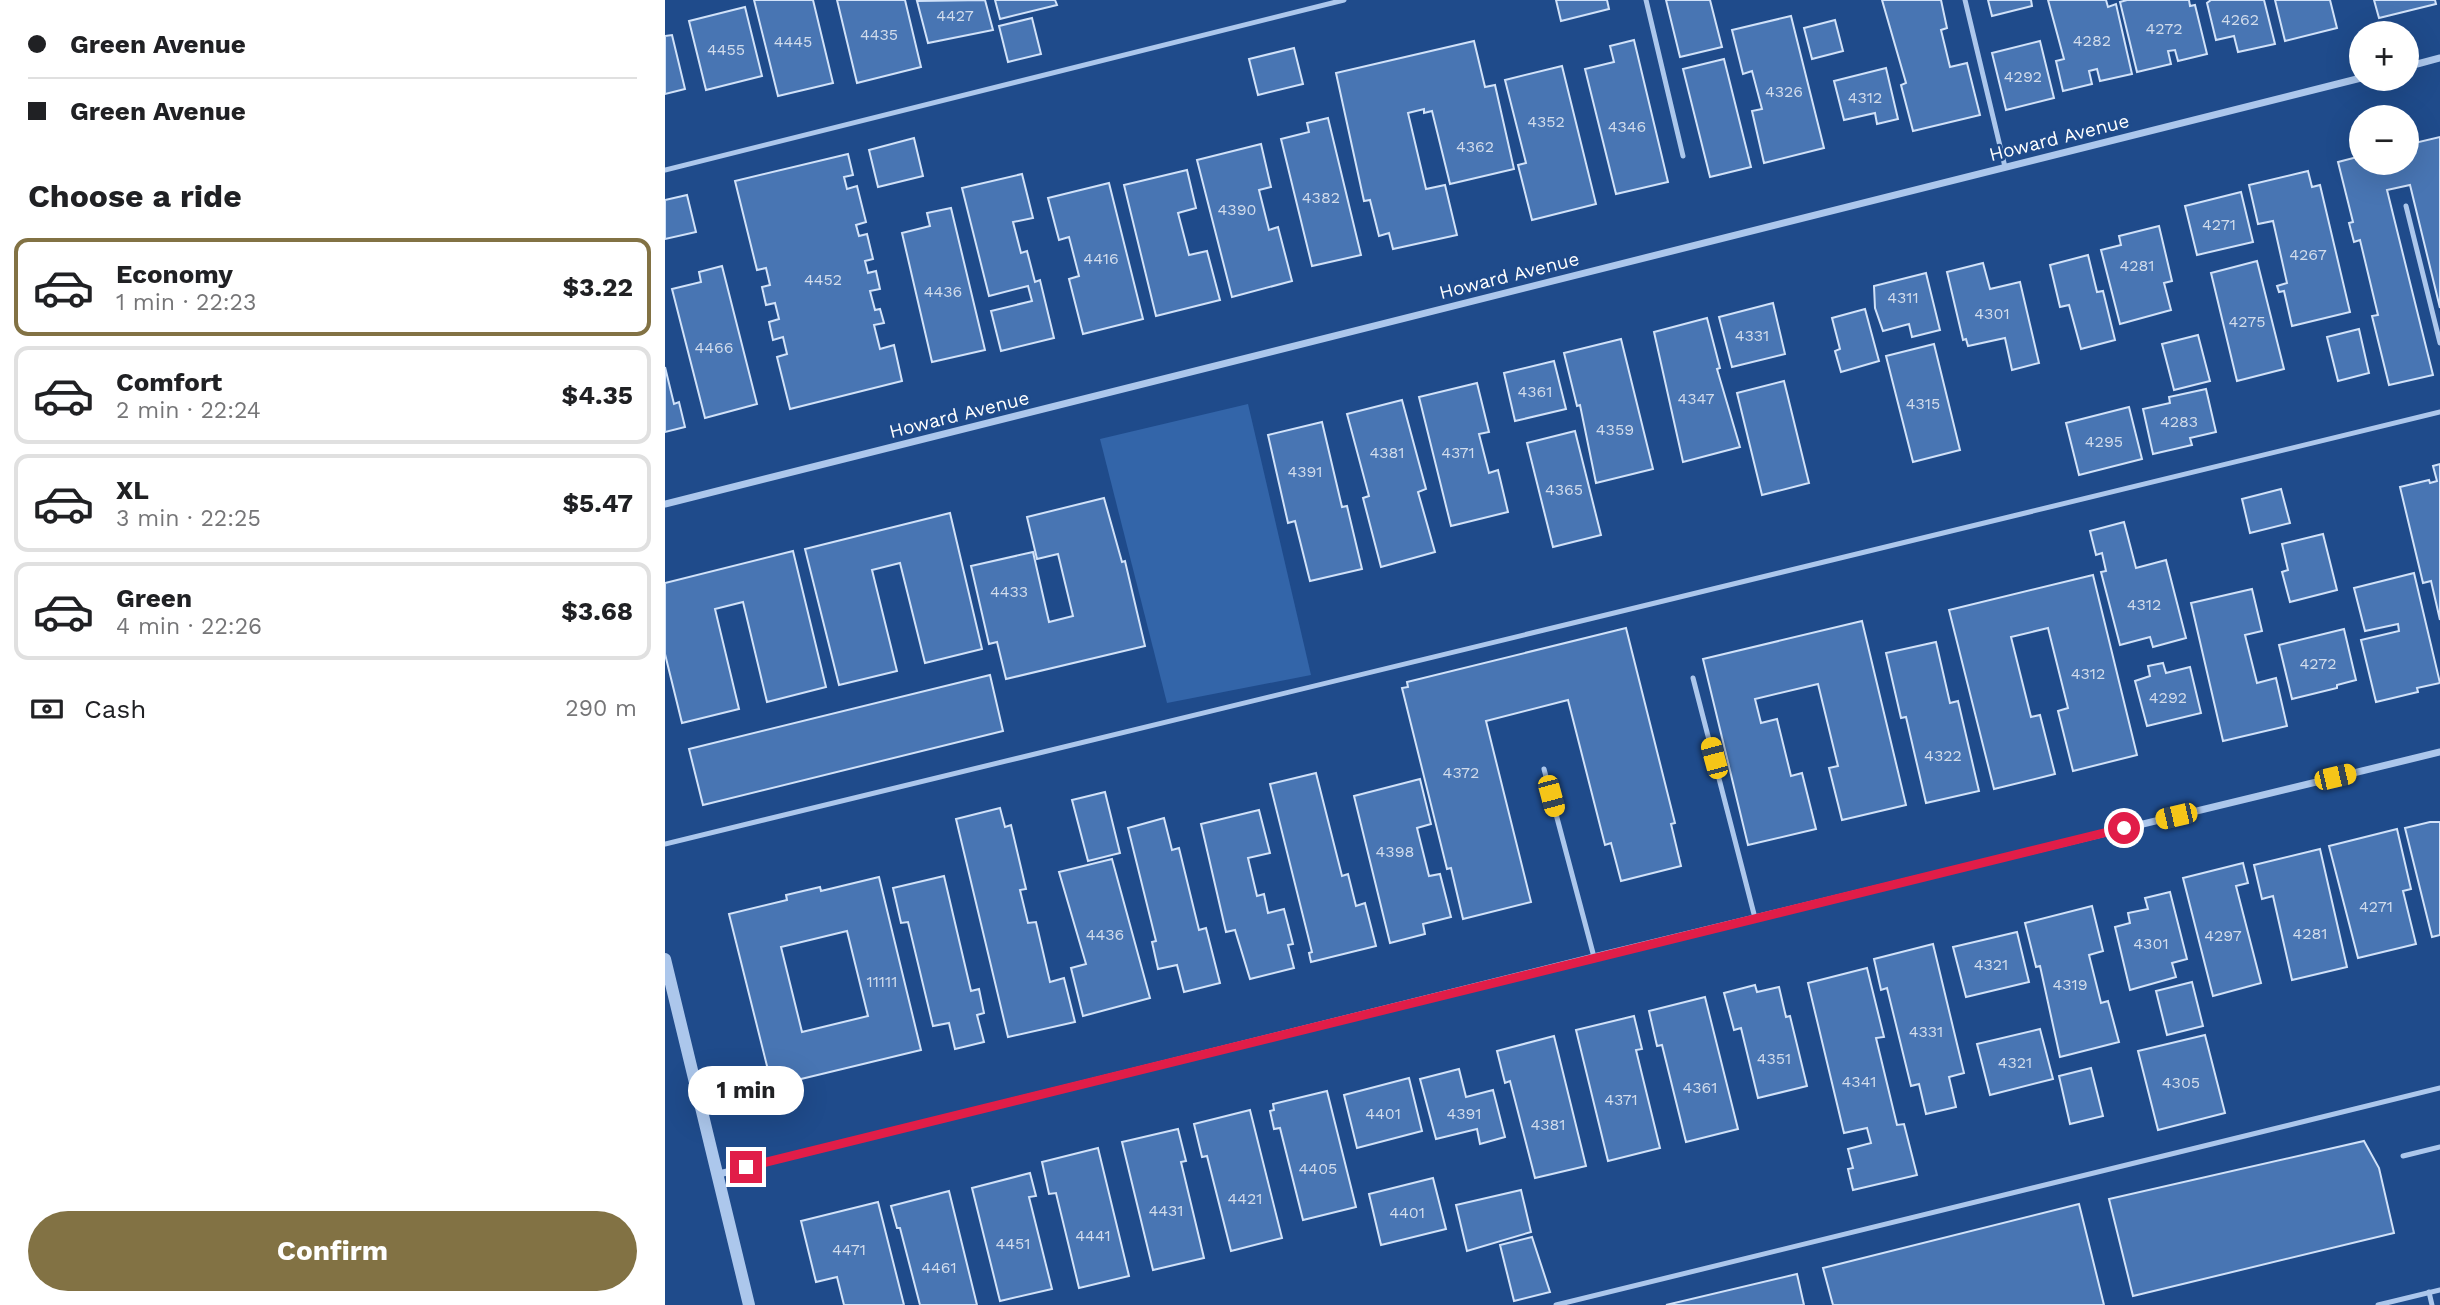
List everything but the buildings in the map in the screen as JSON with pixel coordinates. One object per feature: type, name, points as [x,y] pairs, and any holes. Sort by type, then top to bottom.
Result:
[{"type":"street","points":[[2419,64],[2440,58]]},
{"type":"street","name":"Howard Avenue","points":[[665,504],[2349,81]]},
{"type":"street","points":[[719,1174],[1594,957],[2440,752]]},
{"type":"street","points":[[665,958],[749,1305]]},
{"type":"lane","points":[[665,170],[1344,0]]},
{"type":"lane","points":[[1646,0],[1683,156]]},
{"type":"lane","points":[[1965,0],[2005,167]]},
{"type":"lane","points":[[2406,206],[2440,343]]},
{"type":"lane","points":[[665,844],[2440,412]]},
{"type":"lane","points":[[1693,678],[1755,918]]},
{"type":"lane","points":[[1544,769],[1594,957]]},
{"type":"lane","points":[[1556,1305],[2440,1088]]},
{"type":"lane","points":[[2403,1156],[2440,1147]]},
{"type":"lane","points":[[2378,1305],[2440,1290]]},
{"type":"lane","points":[[2429,1292],[2432,1305]]},
{"type":"shaded area","points":[[1248,404],[1311,675],[1167,703],[1100,439]]},
{"type":"route","points":[[746,1167],[2124,828]]}]
